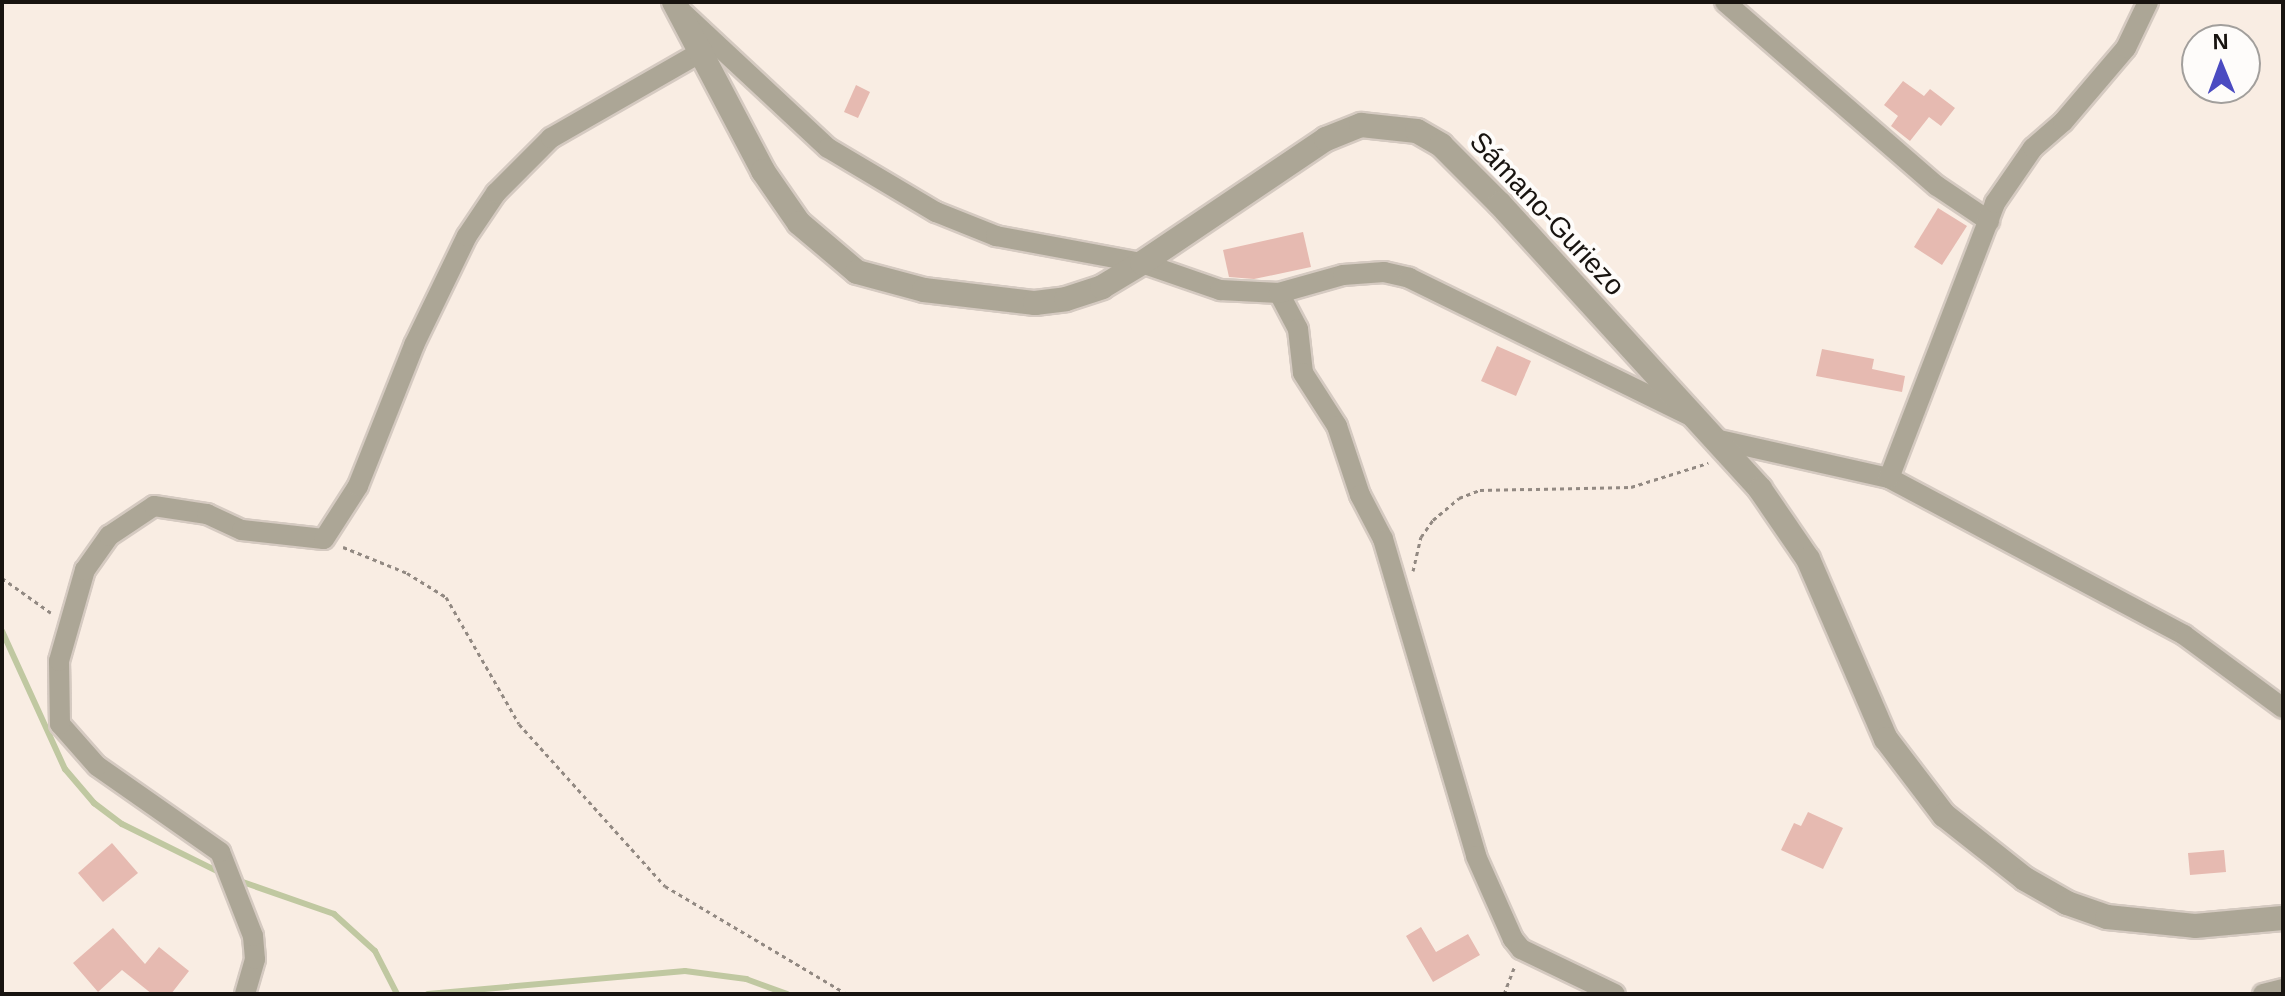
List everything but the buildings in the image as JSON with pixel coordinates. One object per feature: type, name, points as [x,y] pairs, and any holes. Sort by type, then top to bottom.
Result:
[{"type":"street","points":[[1725,2],[1937,186],[1989,221]]},
{"type":"street","points":[[1889,478],[1989,221],[2012,173],[2126,48],[2148,2]]},
{"type":"street","points":[[677,6],[828,148],[901,193],[996,236],[1142,263],[1220,290],[1279,293],[1343,275],[1384,272],[1409,278],[1699,419]]},
{"type":"street","name":"Sámano-Guriezo","points":[[677,6],[763,171],[799,223],[857,272],[924,290],[1035,303],[1102,287],[1326,139],[1361,125],[1417,131],[1465,168],[1724,446],[1808,559],[1886,739],[1917,786],[1975,842],[2067,903],[2107,917],[2195,926],[2283,918]]},
{"type":"street","points":[[245,994],[255,959],[253,936],[220,852],[107,774],[77,749],[60,724],[55,693],[69,625],[85,570],[109,536],[154,506],[207,514],[242,530],[324,539],[358,486],[414,345],[467,236],[496,193],[551,138],[703,51]]},
{"type":"street","points":[[1279,293],[1298,329],[1303,373],[1337,426],[1360,495],[1383,539],[1476,856],[1521,949],[1615,994]]},
{"type":"street","points":[[1724,446],[1889,478],[2184,635],[2283,708]]},
{"type":"street","points":[[2263,994],[2283,989]]},
{"type":"path","points":[[1410,584],[1421,537],[1459,498],[1480,490],[1631,487],[1724,446]]},
{"type":"path","points":[[324,539],[407,573],[446,597],[519,724],[665,886],[847,994]]},
{"type":"path","points":[[2,578],[69,625]]},
{"type":"path","points":[[1504,994],[1521,949]]},
{"type":"waterway","points":[[2,631],[65,769],[94,803],[122,824],[223,874]]},
{"type":"waterway","points":[[237,880],[334,914],[375,951],[397,994]]},
{"type":"waterway","points":[[428,994],[685,971],[746,979],[787,994]]}]
